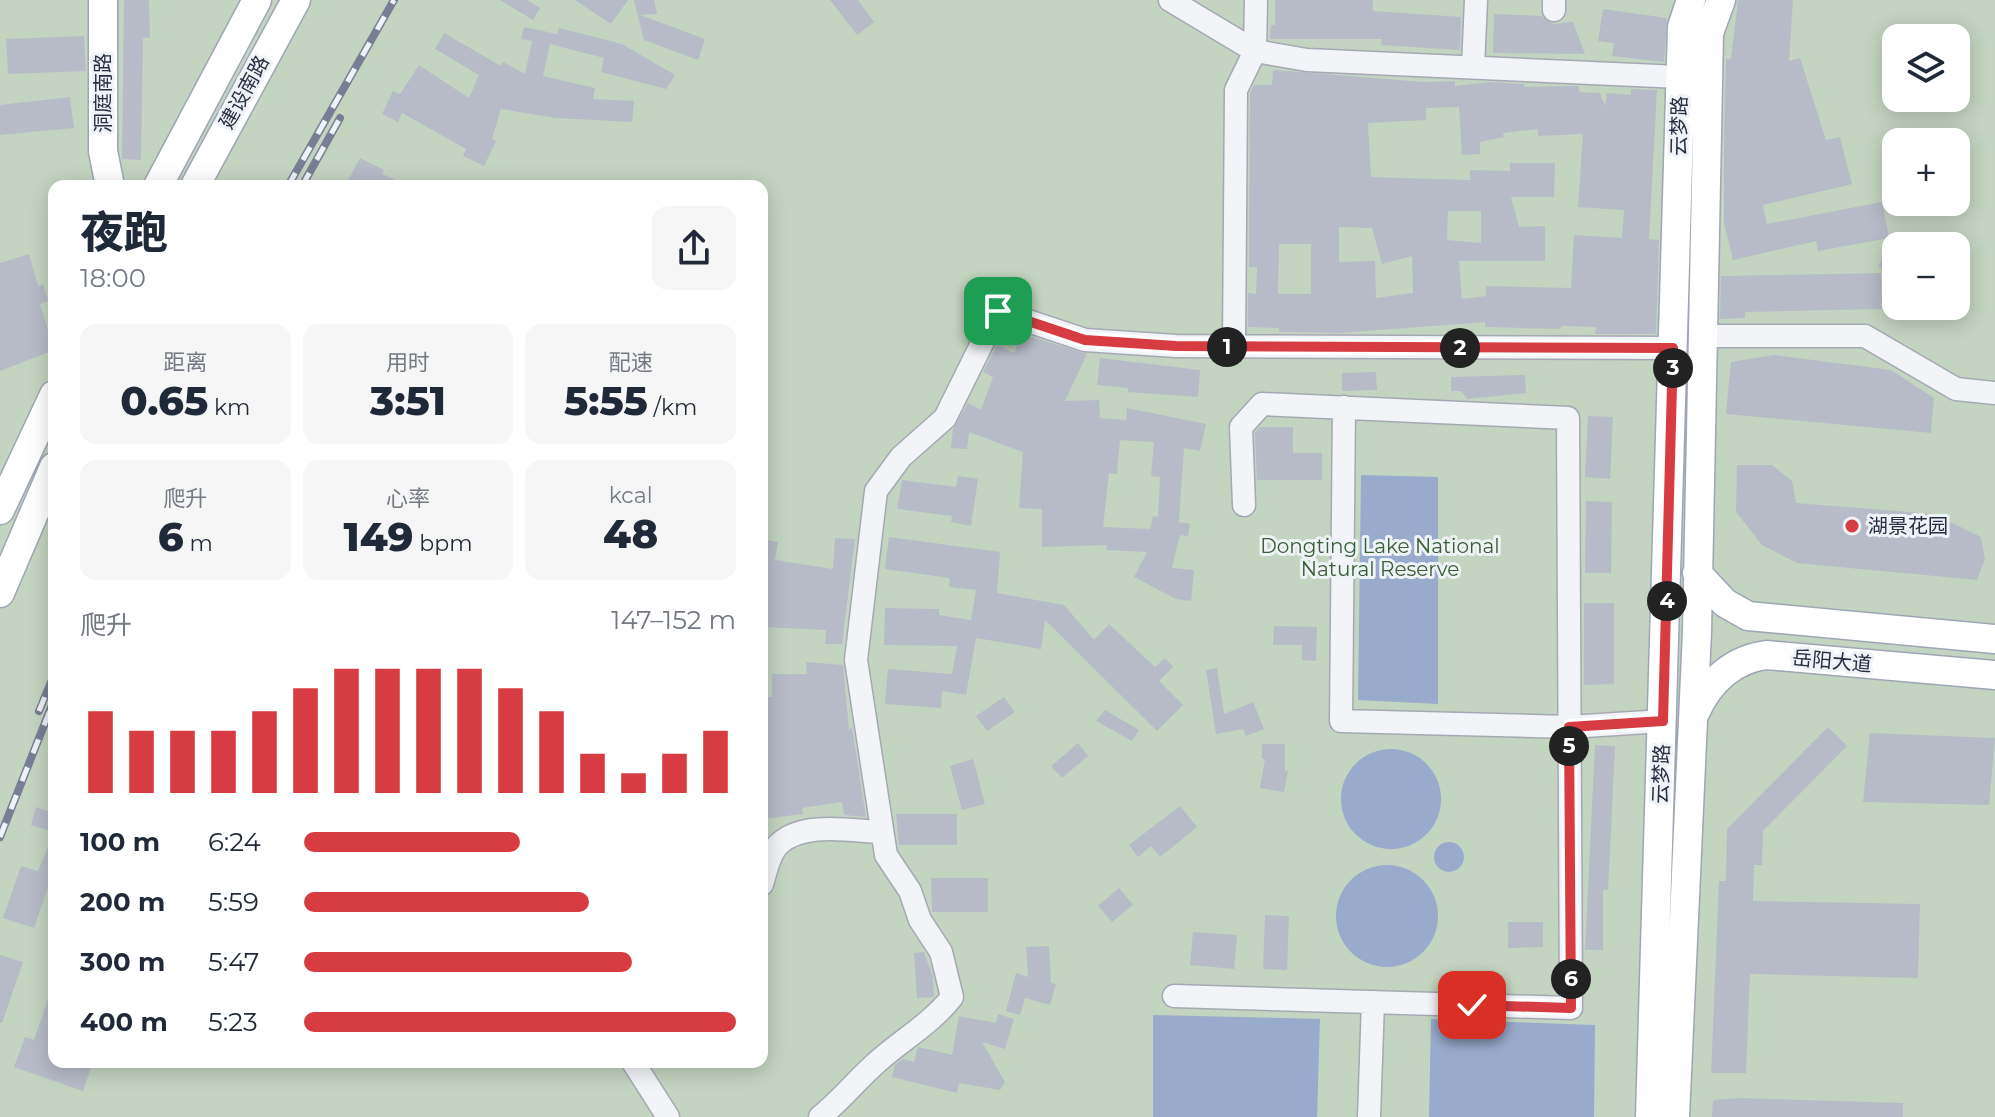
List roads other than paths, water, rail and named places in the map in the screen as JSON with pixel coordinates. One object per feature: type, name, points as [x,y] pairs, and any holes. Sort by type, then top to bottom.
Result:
[{"type":"main road","name":"洞庭南路","points":[[103,0],[103,151],[109,180]]},
{"type":"main road","name":"建设南路","points":[[161,180],[257,0]]},
{"type":"main road","name":"建设南路","points":[[198,180],[296,0]]},
{"type":"main road","name":"云梦路","points":[[1650,1117],[1680,77],[1682,27],[1691,0]]},
{"type":"main road","points":[[1675,1117],[1694,714],[1709,33],[1721,0]]},
{"type":"main road","points":[[0,510],[48,408]]},
{"type":"main road","points":[[0,593],[48,481]]},
{"type":"main road","name":"岳阳大道","points":[[1697,573],[1725,603],[1748,616],[1995,639]]},
{"type":"main road","name":"岳阳大道","points":[[1694,714],[1712,683],[1748,657],[1766,655],[1995,675]]},
{"type":"street","points":[[1170,0],[1255,51],[1307,60],[1680,77]]},
{"type":"street","points":[[1234,347],[1236,90],[1255,51],[1256,0]]},
{"type":"street","points":[[1473,67],[1476,0]]},
{"type":"street","points":[[820,1117],[851,1092],[873,1065],[935,1019],[952,997],[941,952],[920,920],[910,891],[886,855],[856,660],[876,491],[901,457],[945,418],[998,311],[1085,340],[1234,347],[1673,348]]},
{"type":"street","points":[[1701,336],[1865,336],[1956,389],[1995,393]]},
{"type":"street","points":[[1174,996],[1571,1008],[1568,418],[1262,404],[1241,427],[1244,505]]},
{"type":"street","points":[[1344,407],[1341,721],[1569,727],[1663,721]]},
{"type":"street","points":[[768,868],[777,845],[792,835],[808,830],[882,832]]},
{"type":"street","points":[[1369,1117],[1373,1002]]},
{"type":"street","points":[[637,1068],[668,1117]]},
{"type":"water","points":[[1361,475],[1438,477],[1438,704],[1358,700]]},
{"type":"water","points":[[1391,749],[1410,752],[1427,763],[1438,780],[1441,799],[1438,818],[1427,835],[1410,846],[1391,849],[1372,846],[1355,835],[1344,818],[1341,799],[1344,780],[1355,763],[1372,752]]},
{"type":"water","points":[[1449,842],[1460,846],[1464,857],[1460,868],[1449,872],[1438,868],[1434,857],[1438,846]]},
{"type":"water","points":[[1387,865],[1406,869],[1423,880],[1434,897],[1438,916],[1434,935],[1423,952],[1406,963],[1387,967],[1368,963],[1351,952],[1340,935],[1336,916],[1340,897],[1351,880],[1368,869]]},
{"type":"water","points":[[1153,1015],[1320,1019],[1317,1117],[1153,1117]]},
{"type":"water","points":[[1431,1019],[1595,1025],[1594,1117],[1429,1117]]},
{"type":"railway","points":[[291,180],[394,0]]},
{"type":"railway","points":[[305,180],[340,118]]},
{"type":"railway","points":[[39,711],[48,689]]},
{"type":"railway","points":[[0,837],[48,715]]},
{"type":"place","name":"湖景花园","points":[[1852,526]]},
{"type":"park label","name":"Dongting Lake National Natural Reserve","points":[[1380,558]]}]
